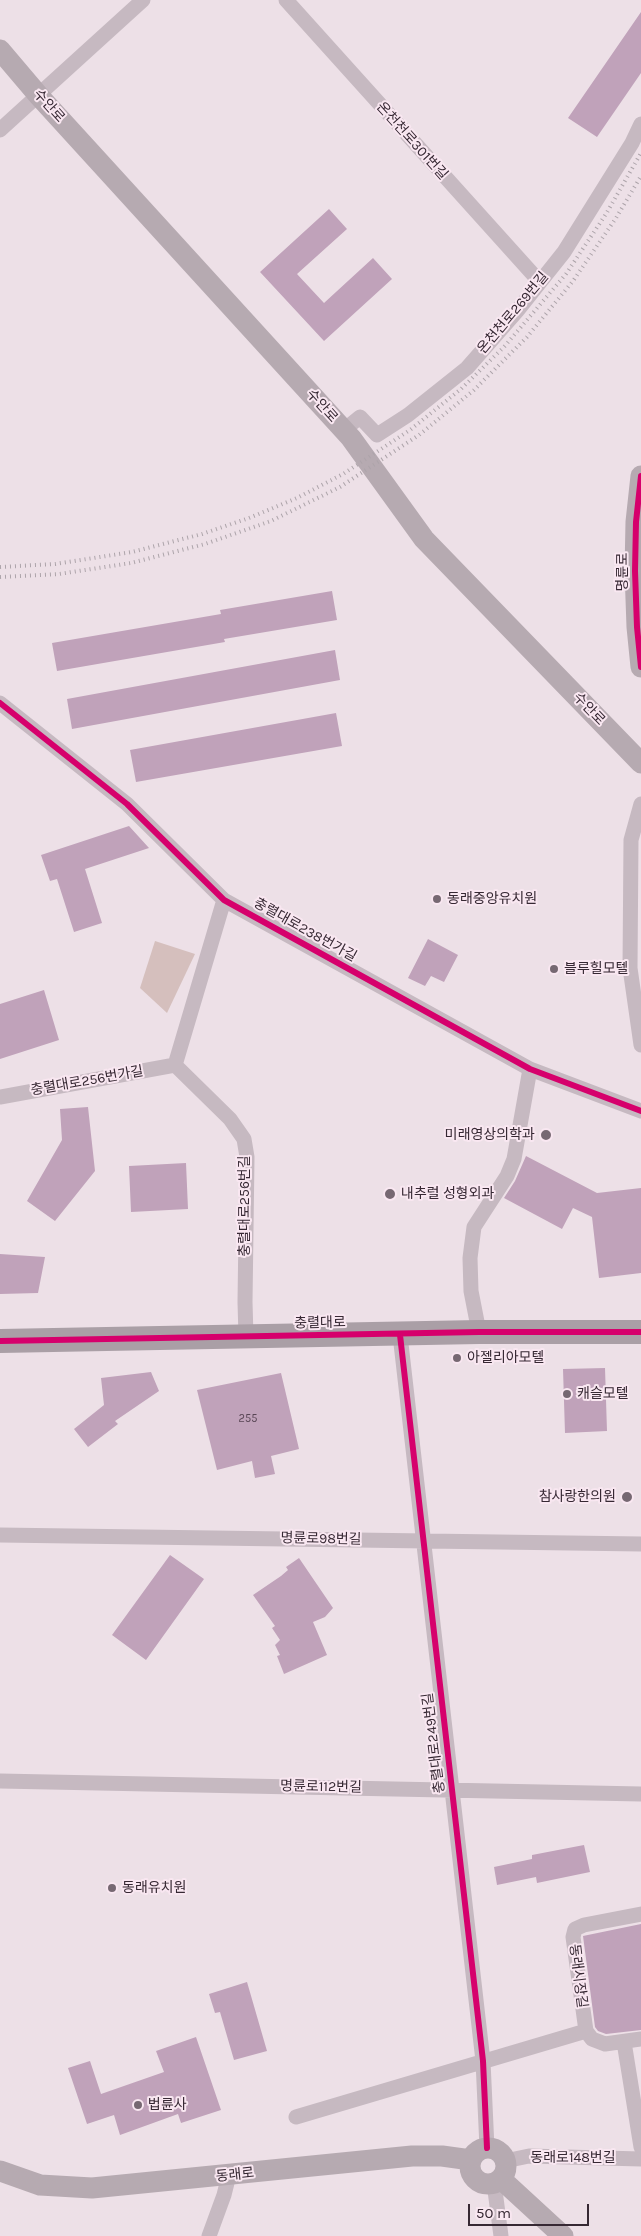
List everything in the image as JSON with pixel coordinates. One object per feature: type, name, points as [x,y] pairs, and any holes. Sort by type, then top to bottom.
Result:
[{"type":"main road","name":"수안로","points":[[0,50],[344,430],[424,539],[641,763]]},
{"type":"main road","name":"명륜로","points":[[641,476],[636,522],[635,561],[637,626],[641,666]]},
{"type":"main road","name":"충렬대로","points":[[0,1341],[400,1335],[479,1332],[641,1332]]},
{"type":"main road","name":"동래로","points":[[0,2171],[40,2185],[92,2188],[412,2156],[479,2154],[495,2149],[502,2154],[500,2174]]},
{"type":"main road","name":"동래로","points":[[479,2154],[470,2170],[475,2179],[484,2184],[500,2174]]},
{"type":"main road","name":"동래로","points":[[500,2174],[563,2236]]},
{"type":"street","points":[[0,130],[40,96],[143,0]]},
{"type":"street","name":"온천천로301번길","points":[[286,0],[539,282]]},
{"type":"street","name":"온천천로269번길","points":[[344,430],[360,417],[377,435],[408,416],[467,368],[517,311],[564,252],[623,158],[641,124]]},
{"type":"street","name":"충렬대로238번가길","points":[[0,703],[127,804],[224,900],[530,1069],[641,1111]]},
{"type":"street","points":[[641,804],[631,840],[630,883],[630,968],[641,1045]]},
{"type":"street","points":[[175,1065],[224,900]]},
{"type":"street","name":"충렬대로256번가길","points":[[0,1097],[175,1065]]},
{"type":"street","name":"충렬대로256번길","points":[[175,1065],[230,1119],[244,1139],[247,1157],[246,1337]]},
{"type":"street","points":[[479,1332],[470,1266],[474,1227],[507,1176],[514,1159],[530,1069]]},
{"type":"street","name":"충렬대로249번길","points":[[400,1335],[483,2060],[479,2154]]},
{"type":"street","name":"명륜로98번길","points":[[0,1534],[641,1544]]},
{"type":"street","name":"명륜로112번길","points":[[0,1781],[641,1794]]},
{"type":"street","name":"동래시장길","points":[[586,2031],[573,1937],[576,1929],[584,1924],[641,1914]]},
{"type":"street","points":[[296,2117],[586,2031],[592,2039],[605,2044],[641,2039]]},
{"type":"street","points":[[624,2042],[641,2147]]},
{"type":"street","name":"동래로148번길","points":[[500,2174],[529,2156],[641,2158]]},
{"type":"street","points":[[500,2174],[501,2236]]},
{"type":"street","points":[[209,2236],[229,2175]]},
{"type":"shaded area","points":[[155,941],[195,954],[167,1013],[140,988]]},
{"type":"building","points":[[641,12],[641,73],[597,137],[568,118]]},
{"type":"building","points":[[329,209],[347,229],[297,274],[324,303],[373,258],[392,279],[324,341],[260,272]]},
{"type":"building","points":[[332,591],[337,620],[224,639],[225,642],[57,671],[52,643],[221,614],[220,610]]},
{"type":"building","points":[[335,650],[340,680],[72,729],[67,699]]},
{"type":"building","points":[[336,713],[342,746],[136,782],[130,750]]},
{"type":"building","points":[[129,826],[149,848],[85,869],[102,923],[74,932],[57,879],[50,881],[41,855]]},
{"type":"building","points":[[428,939],[458,955],[444,982],[431,976],[425,986],[408,978]]},
{"type":"building","points":[[44,990],[59,1040],[0,1059],[0,1004]]},
{"type":"building","points":[[88,1107],[95,1171],[55,1221],[27,1201],[62,1140],[60,1109]]},
{"type":"building","points":[[526,1156],[597,1193],[641,1188],[641,1273],[599,1278],[592,1217],[573,1208],[562,1229],[504,1198],[515,1181]]},
{"type":"building","points":[[186,1163],[188,1209],[131,1212],[129,1166]]},
{"type":"building","points":[[0,1254],[45,1257],[38,1293],[0,1294]]},
{"type":"building","points":[[605,1368],[607,1431],[565,1433],[563,1369]]},
{"type":"building","points":[[151,1372],[159,1391],[115,1421],[118,1424],[88,1447],[74,1429],[104,1405],[101,1378]]},
{"type":"building","points":[[281,1373],[299,1449],[271,1456],[275,1474],[255,1478],[252,1461],[217,1470],[197,1390]]},
{"type":"building","points":[[170,1555],[204,1579],[146,1660],[112,1635]]},
{"type":"building","points":[[299,1558],[333,1608],[325,1617],[313,1622],[327,1655],[284,1674],[277,1656],[280,1655],[275,1645],[280,1640],[272,1628],[275,1626],[253,1595],[281,1576],[288,1570],[286,1567]]},
{"type":"building","points":[[584,1845],[590,1872],[537,1883],[536,1877],[497,1885],[494,1867],[532,1859],[532,1855]]},
{"type":"building","points":[[641,1924],[641,2030],[606,2034],[598,2031],[595,2027],[583,1936]]},
{"type":"building","points":[[247,1982],[267,2051],[234,2060],[220,2012],[215,2013],[209,1994]]},
{"type":"building","points":[[196,2037],[221,2110],[181,2123],[178,2114],[120,2135],[114,2115],[87,2124],[68,2068],[90,2061],[101,2094],[164,2072],[156,2051]]},
{"type":"railway","points":[[0,567],[55,564],[132,552],[202,534],[249,518],[297,498],[343,474],[410,430],[461,389],[504,347],[566,274],[606,214],[641,153]]},
{"type":"railway","points":[[0,577],[59,574],[131,563],[205,544],[271,521],[340,487],[419,435],[474,390],[527,337],[573,281],[616,218],[641,176]]},
{"type":"cycle path","points":[[641,476],[636,522],[635,571],[641,667]]},
{"type":"cycle path","points":[[0,703],[127,804],[224,900],[530,1069],[641,1111]]},
{"type":"cycle path","points":[[0,1341],[479,1332],[641,1332]]},
{"type":"cycle path","points":[[400,1335],[483,2061],[487,2148]]},
{"type":"place","name":"동래중앙유치원","points":[[437,899]]},
{"type":"place","name":"블루힐모텔","points":[[554,969]]},
{"type":"place","name":"미래영상의학과","points":[[546,1135]]},
{"type":"place","name":"내추럴 성형외과","points":[[390,1194]]},
{"type":"place","name":"아젤리아모텔","points":[[457,1358]]},
{"type":"place","name":"캐슬모텔","points":[[567,1394]]},
{"type":"place","name":"참사랑한의원","points":[[627,1497]]},
{"type":"place","name":"동래유치원","points":[[112,1888]]},
{"type":"place","name":"법륜사","points":[[138,2105]]}]
